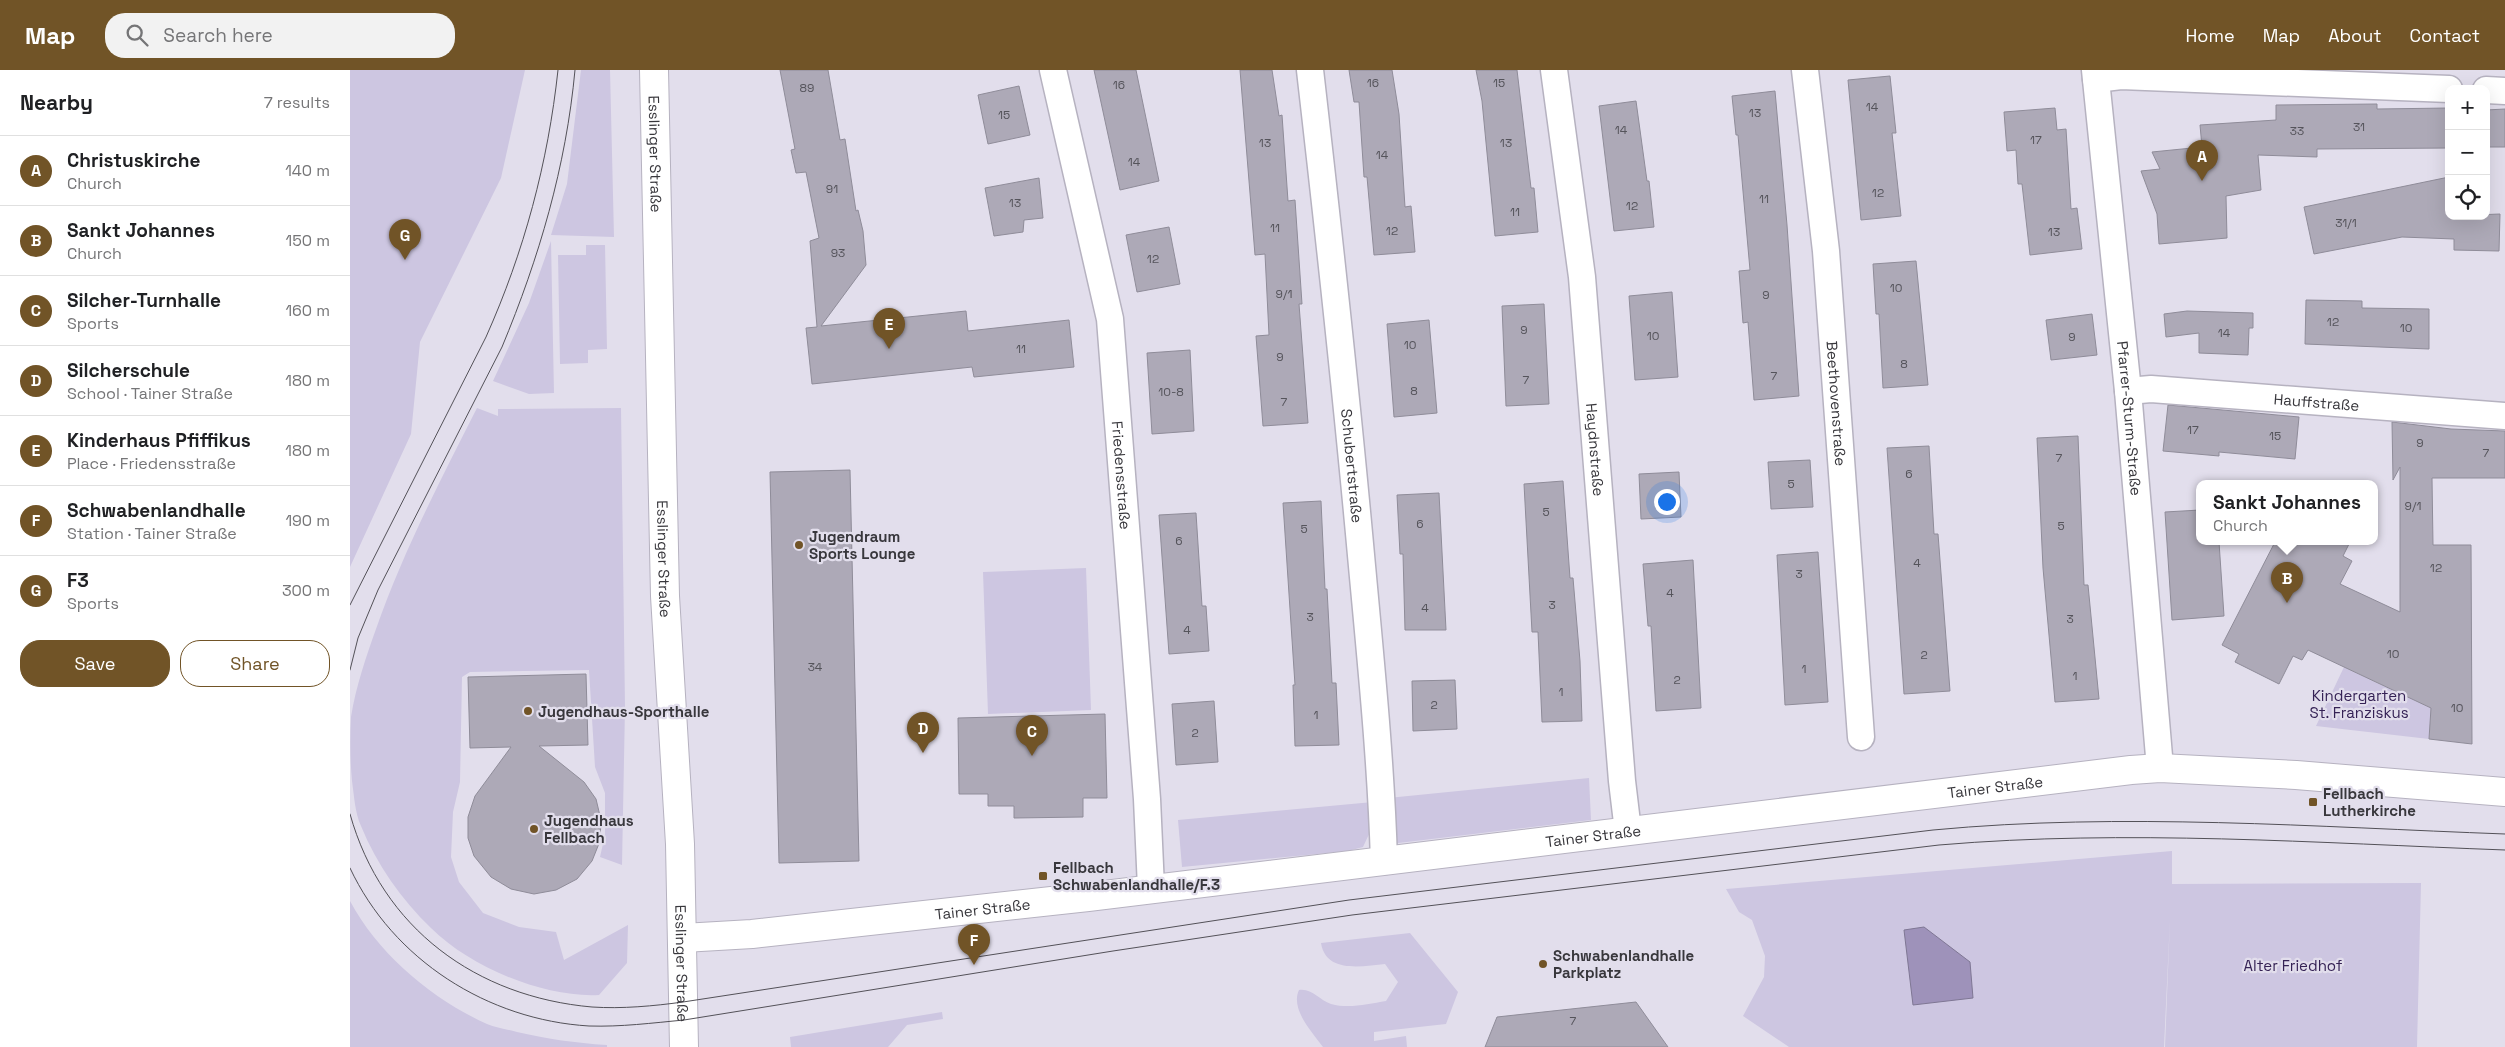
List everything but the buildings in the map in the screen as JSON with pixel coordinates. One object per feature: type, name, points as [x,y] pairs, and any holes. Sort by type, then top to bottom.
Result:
[{"type":"street","name":"Esslinger Straße","points":[[654,70],[665,596],[678,816],[683,938],[684,1047]]},
{"type":"street","name":"Friedensstraße","points":[[1053,70],[1110,319],[1126,506],[1151,888]]},
{"type":"street","name":"Schubertstraße","points":[[1310,70],[1338,310],[1354,477],[1381,778],[1384,861]]},
{"type":"street","name":"Haydnstraße","points":[[1554,70],[1582,277],[1622,781],[1628,831]]},
{"type":"street","name":"Beethovenstraße","points":[[1805,70],[1826,261],[1861,737]]},
{"type":"street","points":[[2095,74],[2445,89]]},
{"type":"street","name":"Pfarrer-Sturm-Straße","points":[[2095,74],[2128,391],[2160,768]]},
{"type":"street","points":[[2490,90],[2505,91]]},
{"type":"street","name":"Hauffstraße","points":[[2128,391],[2150,389],[2505,416]]},
{"type":"street","name":"Tainer Straße","points":[[683,938],[752,934],[1384,861],[2160,768],[2296,775],[2505,792]]},
{"type":"green space","points":[[350,70],[525,70],[501,178],[420,342],[411,434],[350,567]]},
{"type":"green space","points":[[581,70],[610,70],[614,237],[551,235],[567,184]]},
{"type":"green space","points":[[551,241],[554,393],[529,394],[493,381],[529,303]]},
{"type":"green space","points":[[586,245],[605,245],[607,349],[588,350],[588,363],[560,364],[558,255],[586,255]]},
{"type":"green space","points":[[477,408],[498,416],[498,409],[621,408],[625,707],[622,865],[600,857],[605,835],[605,793],[595,767],[589,670],[470,672],[462,677],[460,782],[453,812],[451,857],[459,882],[483,913],[519,927],[556,932],[564,960],[628,925],[627,963],[599,995],[578,995],[555,991],[509,977],[487,967],[447,942],[420,917],[382,868],[367,840],[356,810],[351,773],[351,717],[362,672],[387,600],[410,544]]},
{"type":"green space","points":[[1086,568],[1091,710],[988,714],[983,572]]},
{"type":"green space","name":"Kindergarten St. Franziskus","points":[[2344,667],[2407,697],[2434,677],[2429,739],[2316,726]]},
{"type":"green space","points":[[1589,778],[1591,820],[1390,844],[1388,798]]},
{"type":"green space","points":[[1373,802],[1370,832],[1363,847],[1348,851],[1182,867],[1178,820]]},
{"type":"green space","name":"Alter Friedhof","points":[[2172,851],[2172,884],[2421,883],[2417,1047],[2165,1047],[2170,919],[2164,1047],[1789,1047],[1743,1016],[1764,977],[1765,956],[1752,920],[1739,912],[1726,889]]},
{"type":"green space","points":[[350,901],[362,921],[392,957],[427,988],[467,1014],[498,1027],[551,1039],[607,1045],[607,1047],[350,1047]]},
{"type":"green space","points":[[1410,933],[1458,992],[1446,1024],[1374,1032],[1374,1041],[1406,1036],[1407,1047],[1323,1047],[1308,1027],[1297,1005],[1299,990],[1312,992],[1331,1004],[1359,1006],[1386,1001],[1398,982],[1385,964],[1347,966],[1330,960],[1324,953],[1321,943]]},
{"type":"green space","points":[[942,1012],[943,1019],[907,1025],[888,1047],[791,1047],[790,1037]]},
{"type":"shaded area","points":[[1924,927],[1970,962],[1973,998],[1913,1005],[1904,930]]},
{"type":"tram line","points":[[350,605],[486,337],[500,305],[523,240],[541,173],[554,105],[558,70]]},
{"type":"tram line","points":[[350,670],[358,638],[378,590],[502,347],[528,280],[558,177],[571,106],[575,70]]},
{"type":"tram line","points":[[350,814],[365,855],[385,891],[410,923],[440,950],[473,972],[510,989],[550,1001],[603,1008],[638,1007],[683,1002],[1349,900],[1933,830],[2076,822],[2147,822],[2290,825],[2505,834]]},
{"type":"tram line","points":[[350,868],[368,901],[391,931],[418,957],[448,979],[480,998],[515,1012],[551,1021],[601,1026],[684,1020],[1113,951],[1352,915],[1939,845],[2010,840],[2151,838],[2292,841],[2505,850]]},
{"type":"place","name":"Christuskirche","points":[[2202,181]]},
{"type":"place","name":"F3","points":[[405,260]]},
{"type":"place","name":"Kinderhaus Pfiffikus","points":[[889,349]]},
{"type":"place","name":"Jugendraum Sports Lounge","points":[[799,545]]},
{"type":"place","name":"Sankt Johannes","points":[[2287,603]]},
{"type":"place","name":"Jugendhaus-Sporthalle","points":[[528,711]]},
{"type":"place","name":"Silcherschule","points":[[923,753]]},
{"type":"place","name":"Silcher-Turnhalle","points":[[1032,756]]},
{"type":"place","name":"Fellbach Lutherkirche","points":[[2313,802]]},
{"type":"place","name":"Jugendhaus Fellbach","points":[[534,829]]},
{"type":"place","name":"Fellbach Schwabenlandhalle/F.3","points":[[1043,876]]},
{"type":"place","name":"Schwabenlandhalle Parkplatz","points":[[1543,964]]},
{"type":"place","name":"Schwabenlandhalle","points":[[974,965]]}]
